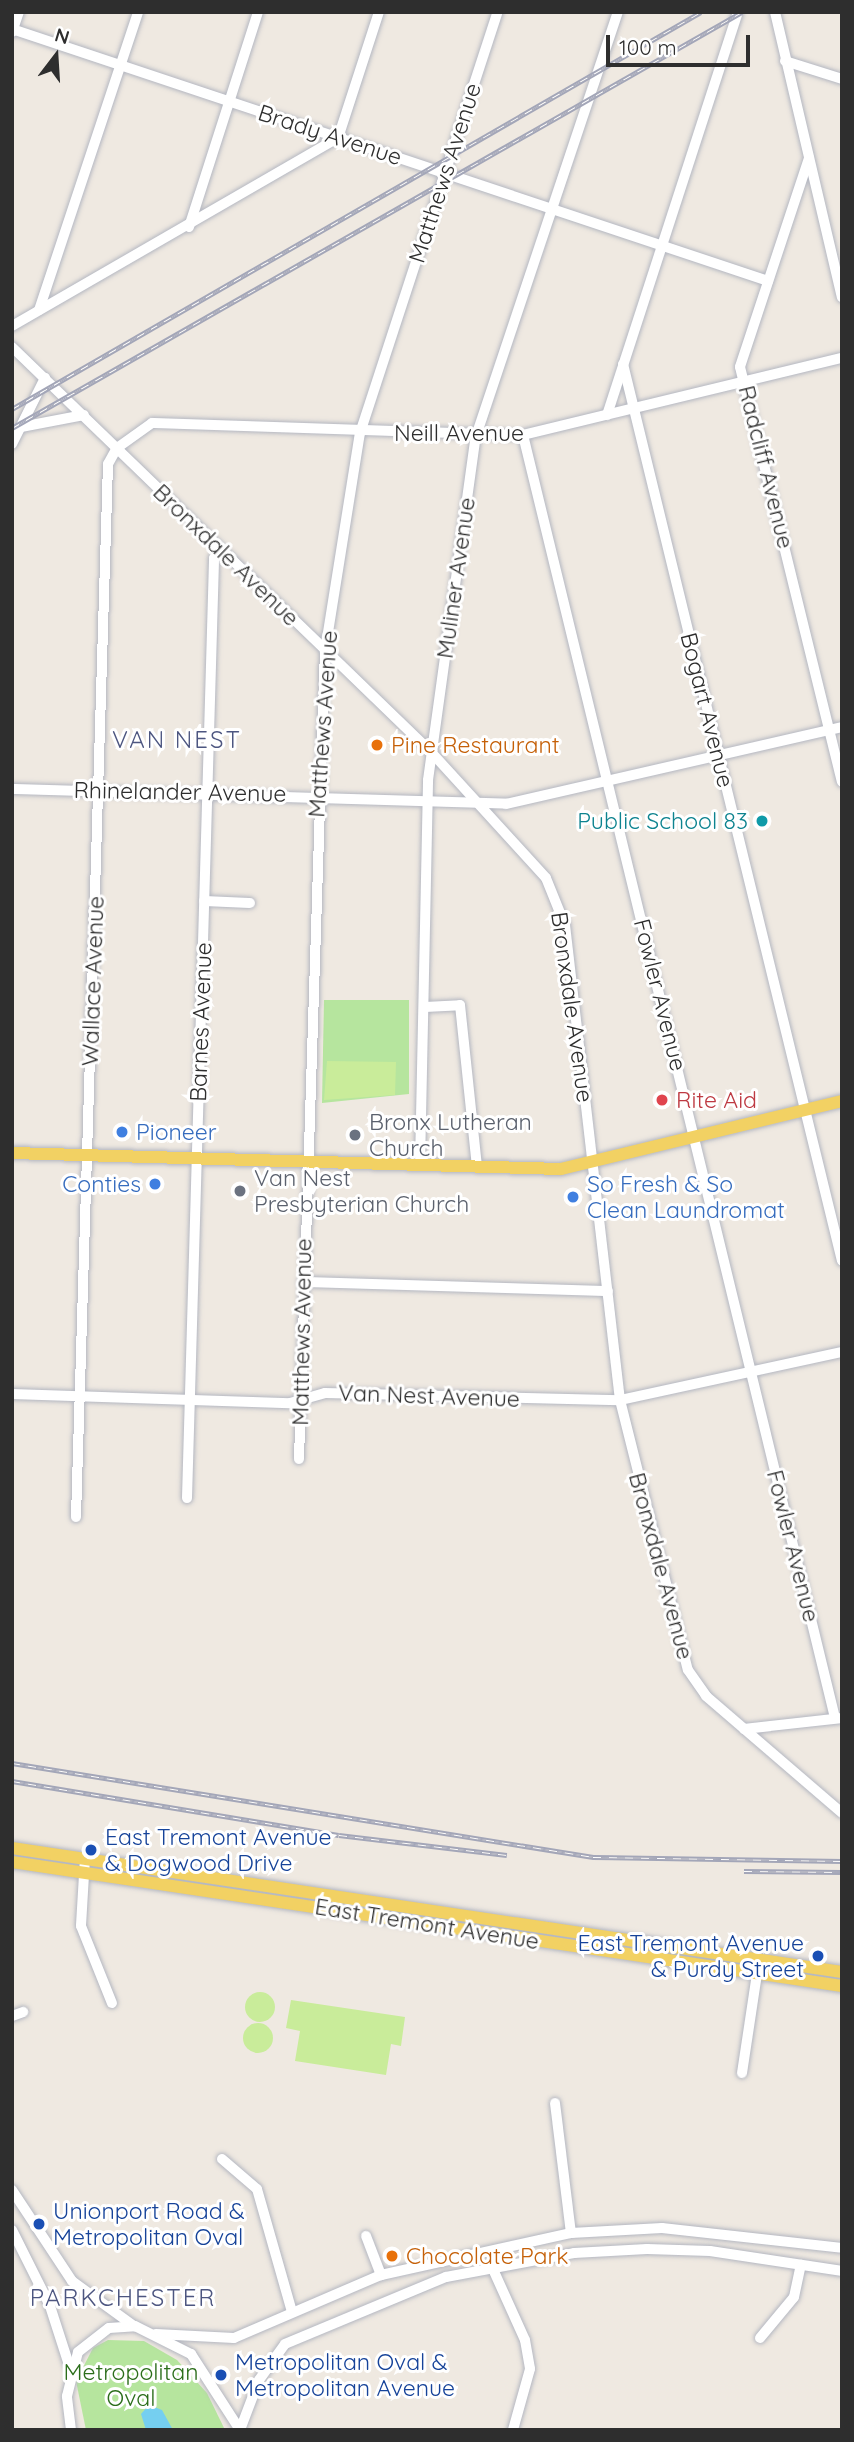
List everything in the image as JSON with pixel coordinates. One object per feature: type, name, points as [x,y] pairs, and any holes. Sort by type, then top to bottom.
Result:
[{"type":"main road","points":[[12,1153],[561,1170],[842,1101]]},
{"type":"main road","name":"East Tremont Avenue","points":[[12,1847],[274,1886],[395,1919],[842,1986]]},
{"type":"main road","name":"East Tremont Avenue","points":[[12,1862],[272,1900],[397,1905],[842,1972]]},
{"type":"main road","points":[[272,1900],[274,1886]]},
{"type":"main road","points":[[395,1919],[397,1905]]},
{"type":"main road","points":[[498,1934],[500,1920]]},
{"type":"main road","points":[[640,1956],[642,1942]]},
{"type":"street","points":[[12,30],[19,12]]},
{"type":"street","points":[[39,310],[138,12]]},
{"type":"street","points":[[189,227],[258,12]]},
{"type":"street","points":[[12,326],[189,227],[338,138],[379,12]]},
{"type":"street","name":"Matthews Avenue","points":[[299,1459],[317,795],[325,651],[360,433],[498,12]]},
{"type":"street","name":"Muliner Avenue","points":[[419,1165],[432,753],[476,436],[618,12]]},
{"type":"street","points":[[607,415],[738,12]]},
{"type":"street","points":[[775,12],[842,297]]},
{"type":"street","name":"Brady Avenue","points":[[12,30],[768,281]]},
{"type":"street","points":[[785,61],[842,79]]},
{"type":"street","name":"Radcliff Avenue","points":[[809,158],[740,367],[746,381],[842,782]]},
{"type":"street","points":[[798,192],[818,197]]},
{"type":"street","name":"Bronxdale Avenue","points":[[12,347],[432,753],[480,802],[556,898],[593,1163],[620,1400],[688,1670],[700,1690],[842,1813]]},
{"type":"street","name":"Neill Avenue","points":[[117,448],[152,423],[360,433],[523,435],[842,358]]},
{"type":"street","name":"Bogart Avenue","points":[[623,363],[842,1261]]},
{"type":"street","points":[[12,444],[45,378]]},
{"type":"street","points":[[21,427],[84,415]]},
{"type":"street","name":"Fowler Avenue","points":[[523,435],[838,1718]]},
{"type":"street","name":"Wallace Avenue","points":[[76,1517],[108,464],[117,448]]},
{"type":"street","name":"Barnes Avenue","points":[[187,1498],[214,558],[222,551]]},
{"type":"street","name":"Rhinelander Avenue","points":[[12,789],[429,798],[517,803],[608,784],[842,727]]},
{"type":"street","points":[[204,901],[250,903]]},
{"type":"street","points":[[425,1007],[460,1005],[477,1167]]},
{"type":"street","points":[[303,1282],[608,1292]]},
{"type":"street","name":"Van Nest Avenue","points":[[12,1394],[299,1401],[325,1393],[620,1400],[842,1352]]},
{"type":"street","points":[[744,1729],[838,1718]]},
{"type":"street","points":[[85,1858],[81,1926],[111,2004]]},
{"type":"street","points":[[742,2073],[759,1960]]},
{"type":"street","points":[[12,2016],[23,2012]]},
{"type":"street","points":[[555,2103],[571,2233]]},
{"type":"street","points":[[222,2160],[257,2189],[292,2312]]},
{"type":"street","points":[[12,2190],[72,2281],[135,2326],[156,2334],[205,2368],[240,2430]]},
{"type":"street","points":[[12,2230],[50,2306],[70,2368],[69,2428]]},
{"type":"street","points":[[706,2250],[708,2231]]},
{"type":"street","points":[[156,2334],[233,2338],[381,2275],[438,2260],[571,2233],[708,2231],[842,2248]]},
{"type":"street","points":[[366,2235],[381,2275]]},
{"type":"street","points":[[240,2430],[259,2380],[285,2344],[443,2278],[574,2253],[706,2250],[842,2271]]},
{"type":"street","points":[[438,2260],[443,2278]]},
{"type":"street","points":[[760,2338],[794,2297],[802,2265]]},
{"type":"street","points":[[492,2267],[525,2340],[530,2369],[513,2430]]},
{"type":"street","points":[[70,2368],[97,2333],[135,2326]]},
{"type":"green space","points":[[324,1000],[409,1000],[409,1094],[322,1103]]},
{"type":"green space","points":[[327,1061],[396,1062],[395,1095],[324,1100]]},
{"type":"green space","points":[[260,1992],[266,1993],[274,2001],[274,2013],[266,2021],[260,2022],[254,2021],[246,2013],[245,2007],[246,2001],[254,1993]]},
{"type":"green space","points":[[291,2000],[405,2017],[401,2046],[391,2044],[386,2075],[295,2061],[300,2031],[286,2028]]},
{"type":"green space","points":[[258,2023],[269,2027],[273,2038],[269,2049],[258,2053],[247,2049],[243,2038],[247,2027]]},
{"type":"green space","name":"Metropolitan Oval","points":[[108,2340],[144,2341],[177,2360],[207,2393],[225,2430],[86,2430],[76,2381],[93,2348]]},
{"type":"water","points":[[149,2405],[162,2410],[173,2430],[146,2430],[141,2414]]},
{"type":"railway","points":[[12,409],[701,12]]},
{"type":"railway","points":[[12,428],[742,12]]},
{"type":"railway","points":[[12,1763],[593,1857],[842,1861]]},
{"type":"railway","points":[[12,1781],[339,1835],[507,1855]]},
{"type":"railway","points":[[744,1871],[842,1872]]},
{"type":"place","name":"Pine Restaurant","points":[[377,745]]},
{"type":"place","name":"Public School 83","points":[[762,821]]},
{"type":"place","name":"Rite Aid","points":[[662,1100]]},
{"type":"place","name":"Pioneer","points":[[122,1132]]},
{"type":"place","name":"Bronx Lutheran Church","points":[[355,1135]]},
{"type":"place","name":"Conties","points":[[155,1184]]},
{"type":"place","name":"Van Nest Presbyterian Church","points":[[240,1191]]},
{"type":"place","name":"So Fresh & So Clean Laundromat","points":[[573,1197]]},
{"type":"place","name":"East Tremont Avenue & Dogwood Drive","points":[[91,1850]]},
{"type":"place","name":"East Tremont Avenue & Purdy Street","points":[[818,1956]]},
{"type":"place","name":"Unionport Road & Metropolitan Oval","points":[[39,2224]]},
{"type":"place","name":"Chocolate Park","points":[[392,2256]]},
{"type":"place","name":"Metropolitan Oval & Metropolitan Avenue","points":[[221,2375]]},
{"type":"district","name":"VAN NEST","points":[[177,740]]},
{"type":"district","name":"PARKCHESTER","points":[[123,2298]]}]
